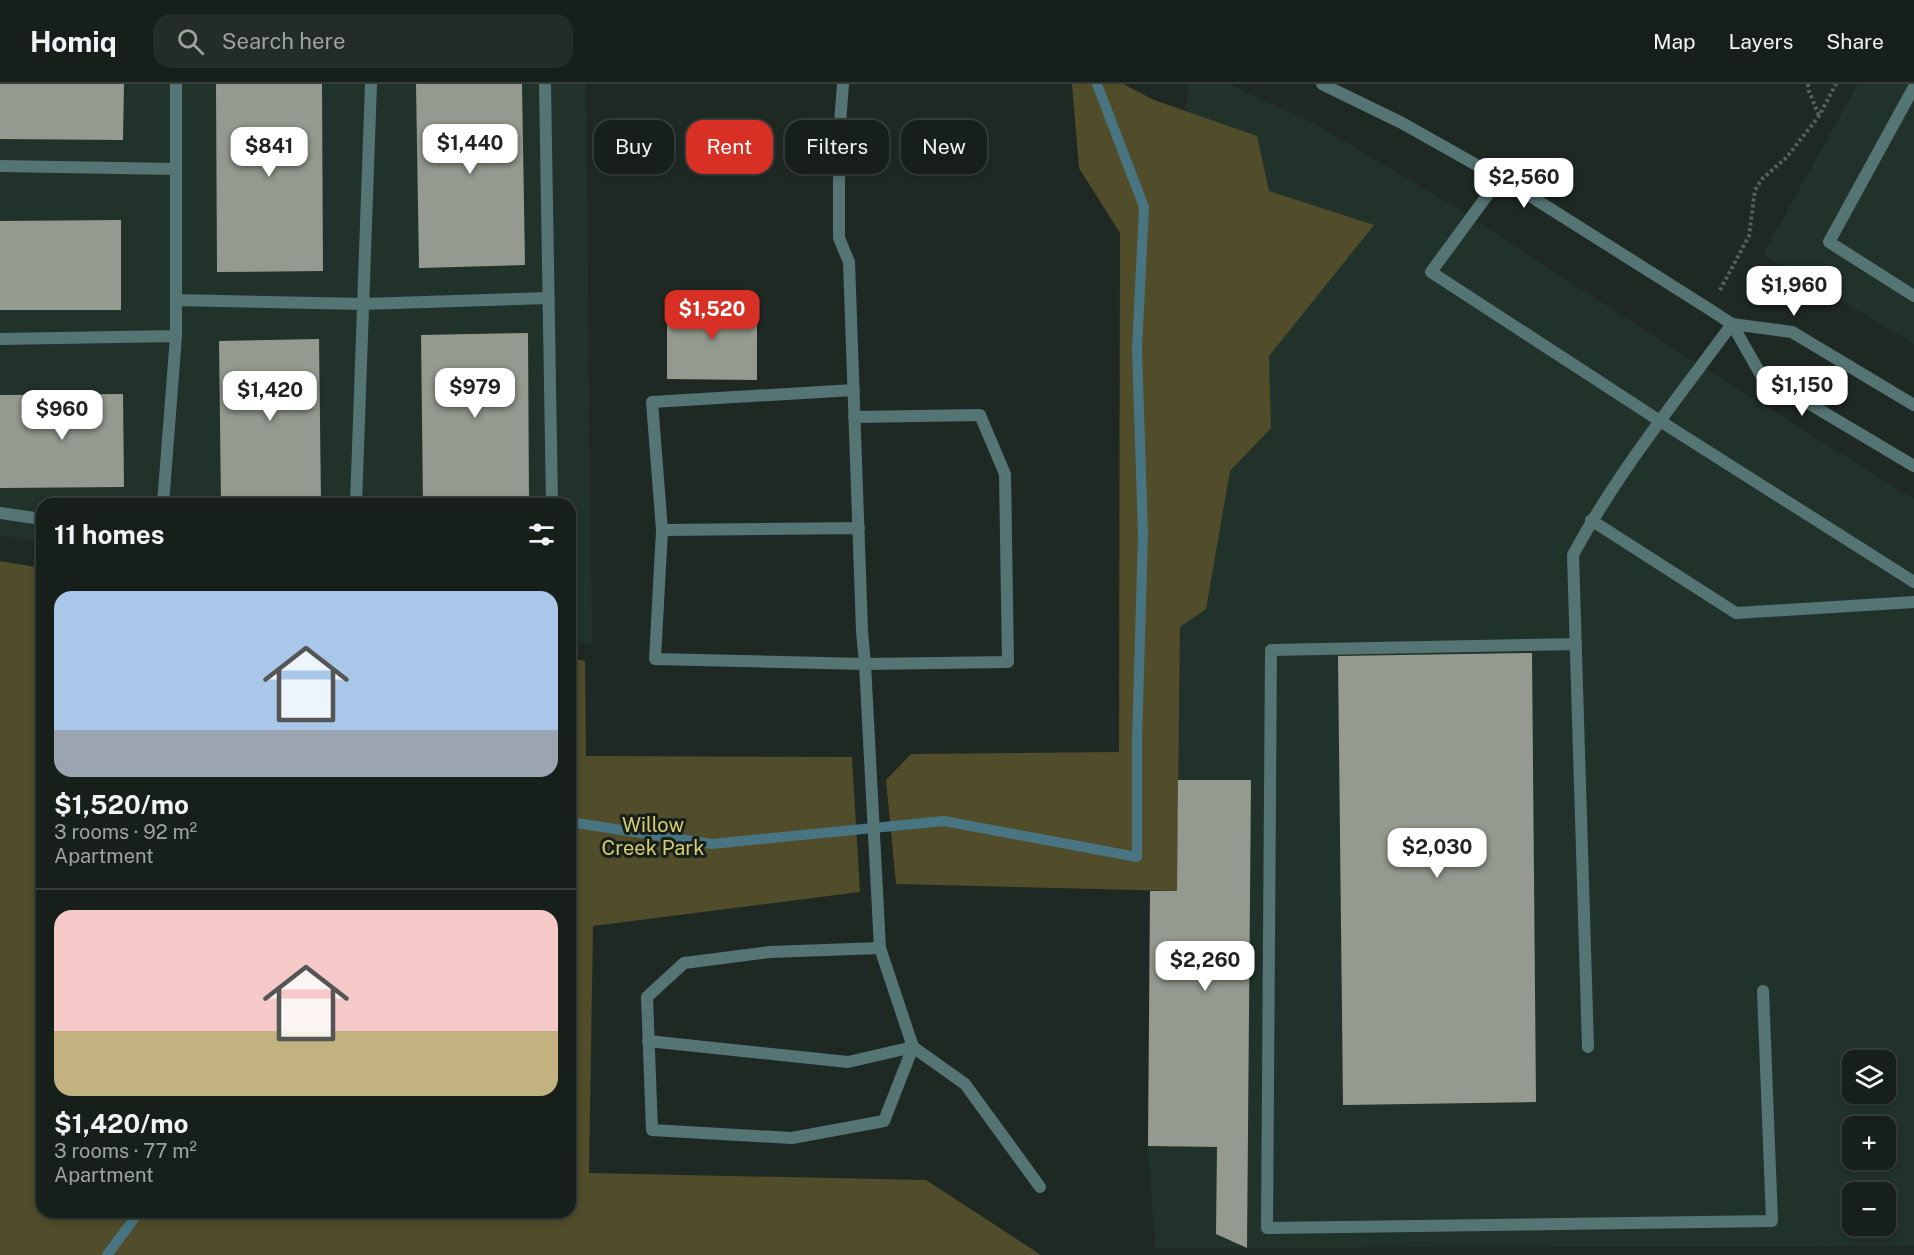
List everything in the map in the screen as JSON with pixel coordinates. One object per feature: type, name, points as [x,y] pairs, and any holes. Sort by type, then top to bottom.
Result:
[{"type":"street","points":[[163,498],[176,336],[176,84]]},
{"type":"street","points":[[356,498],[371,84]]},
{"type":"street","points":[[545,84],[552,498]]},
{"type":"street","points":[[843,84],[839,136],[839,238],[849,262],[862,631],[880,948],[913,1047],[965,1084],[1040,1187]]},
{"type":"street","points":[[1322,84],[1402,123],[1500,178],[1732,324],[1792,332],[1914,405]]},
{"type":"street","points":[[1914,87],[1829,242],[1914,296]]},
{"type":"street","points":[[0,166],[176,169]]},
{"type":"street","points":[[1500,178],[1431,272],[1914,582]]},
{"type":"street","points":[[176,300],[363,304],[549,298]]},
{"type":"street","points":[[1588,1047],[1573,555],[1591,520],[1660,421],[1732,324]]},
{"type":"street","points":[[1732,324],[1761,375],[1914,466]]},
{"type":"street","points":[[0,339],[176,336]]},
{"type":"street","points":[[854,390],[652,402],[662,530],[655,659],[865,664],[1008,662],[1005,474],[980,415],[854,417]]},
{"type":"street","points":[[0,513],[36,518]]},
{"type":"street","points":[[1591,520],[1736,614],[1914,602]]},
{"type":"street","points":[[662,530],[859,528]]},
{"type":"street","points":[[1576,644],[1271,650],[1267,1228],[1772,1221],[1763,991]]},
{"type":"street","points":[[880,948],[770,952],[684,963],[647,997],[652,1130],[792,1138],[884,1121],[913,1047]]},
{"type":"street","points":[[648,1041],[848,1062],[913,1047]]},
{"type":"path","points":[[1808,84],[1819,116]]},
{"type":"path","points":[[1709,309],[1749,236],[1755,190],[1762,180],[1787,157],[1819,116],[1836,84]]},
{"type":"shaded area","points":[[0,84],[586,84],[592,645],[576,642],[576,498],[36,498],[36,542],[0,535]]},
{"type":"shaded area","points":[[1187,84],[1229,84],[1317,125],[1450,204],[1666,344],[1914,499],[1914,1246],[1155,1248],[1148,1146],[1150,891],[1177,891]]},
{"type":"shaded area","points":[[1858,84],[1914,84],[1914,344],[1763,254]]},
{"type":"green space","points":[[1072,84],[1123,84],[1154,100],[1257,136],[1269,191],[1374,225],[1269,356],[1271,428],[1230,471],[1206,609],[1180,627],[1177,891],[896,884],[886,780],[911,754],[1119,752],[1120,233],[1079,168]]},
{"type":"green space","name":"Willow Creek Park","points":[[0,561],[36,567],[36,1218],[576,1218],[576,659],[585,661],[586,756],[852,757],[860,892],[593,926],[589,1173],[926,1180],[1041,1255],[0,1255]]},
{"type":"building","points":[[0,84],[124,84],[123,140],[0,139]]},
{"type":"building","points":[[216,84],[322,84],[323,271],[217,272]]},
{"type":"building","points":[[416,84],[522,84],[525,265],[419,268]]},
{"type":"building","points":[[121,220],[121,310],[0,310],[0,221]]},
{"type":"building","points":[[667,302],[757,302],[757,380],[667,379]]},
{"type":"building","points":[[528,333],[529,498],[423,498],[421,335]]},
{"type":"building","points":[[319,339],[321,498],[221,498],[219,341]]},
{"type":"building","points":[[123,394],[124,487],[0,488],[0,395]]},
{"type":"building","points":[[1532,653],[1536,1102],[1343,1105],[1338,656]]},
{"type":"building","points":[[1178,780],[1251,780],[1247,1248],[1216,1234],[1217,1147],[1148,1146],[1150,891],[1177,891]]},
{"type":"waterway","points":[[576,823],[712,844],[944,821],[1137,857],[1137,740],[1143,534],[1137,349],[1144,207],[1097,84]]},
{"type":"waterway","points":[[107,1255],[135,1218]]}]
